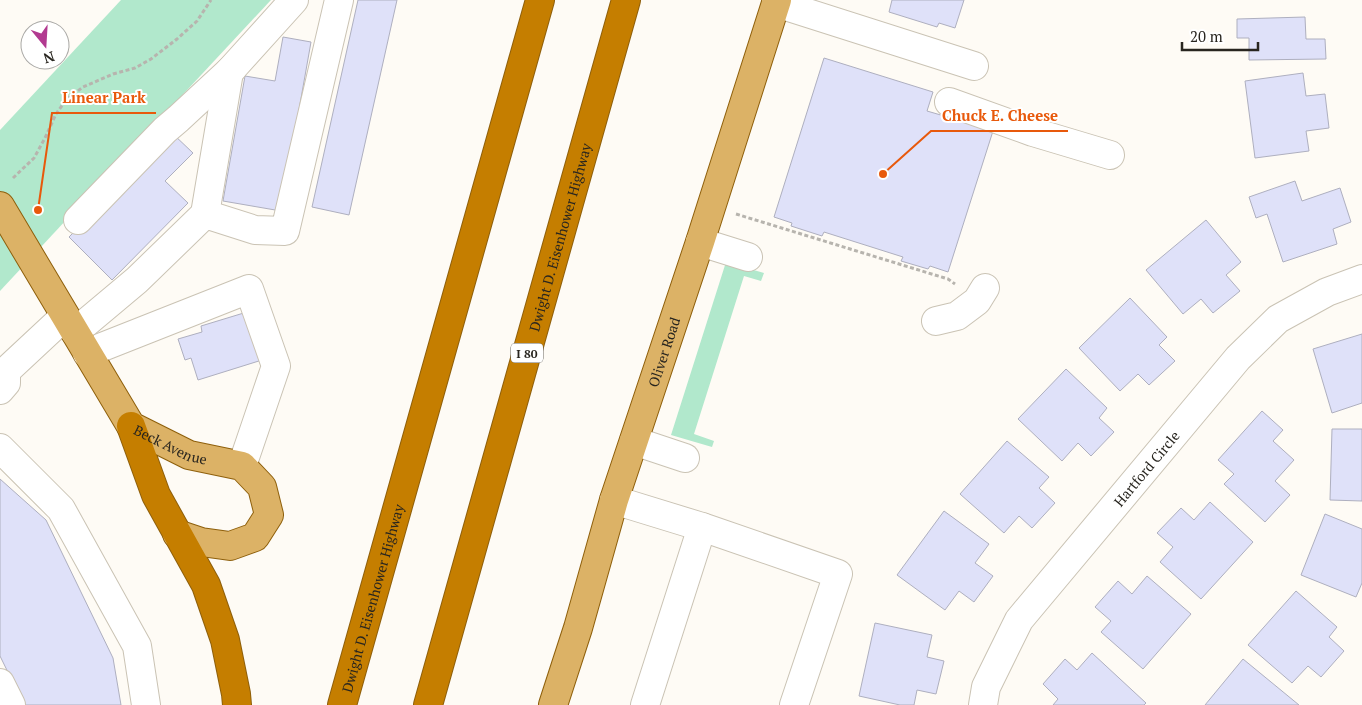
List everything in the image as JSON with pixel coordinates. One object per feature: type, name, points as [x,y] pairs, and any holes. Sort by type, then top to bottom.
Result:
[{"type":"highway","name":"Dwight D. Eisenhower Highway","points":[[342,705],[540,0]]},
{"type":"highway","name":"Dwight D. Eisenhower Highway","points":[[428,705],[626,0]]},
{"type":"highway","points":[[131,426],[156,495],[206,584],[225,640],[237,705]]},
{"type":"main road","name":"Oliver Road","points":[[553,705],[578,628],[614,500],[777,2]]},
{"type":"main road","name":"Beck Avenue","points":[[0,206],[131,426],[189,454],[242,466]]},
{"type":"main road","points":[[177,534],[201,542],[230,546],[254,537],[269,515],[262,487],[242,466]]},
{"type":"street","points":[[78,220],[165,130],[232,69],[294,0]]},
{"type":"street","points":[[205,214],[255,230],[285,231],[339,0]]},
{"type":"street","points":[[777,2],[974,66]]},
{"type":"street","points":[[76,334],[137,280],[205,214],[229,72],[232,69]]},
{"type":"street","points":[[949,102],[1033,132],[1110,155]]},
{"type":"street","points":[[700,242],[748,257]]},
{"type":"street","name":"Hartford Circle","points":[[983,705],[986,687],[1019,620],[1238,358],[1278,319],[1327,292],[1362,279]]},
{"type":"street","points":[[0,390],[6,383],[6,371],[76,334],[249,289],[276,366],[242,466]]},
{"type":"street","points":[[936,321],[957,316],[981,295]]},
{"type":"street","points":[[634,441],[685,458]]},
{"type":"street","points":[[0,448],[61,509],[137,646],[146,705]]},
{"type":"street","points":[[614,500],[702,527],[838,574],[794,705]]},
{"type":"street","points":[[645,705],[702,527]]},
{"type":"street","points":[[0,683],[11,705]]},
{"type":"path","points":[[13,178],[34,158],[46,138],[56,114],[66,100],[83,87],[113,74],[135,68],[151,59],[177,40],[197,21],[211,0]]},
{"type":"path","points":[[735,214],[948,279],[981,295]]},
{"type":"green space","points":[[121,0],[271,0],[0,291],[0,130],[56,70],[70,70],[70,55]]},
{"type":"green space","points":[[726,262],[764,273],[761,281],[744,276],[694,434],[714,441],[712,447],[671,435]]},
{"type":"building","points":[[358,0],[397,0],[349,215],[312,207]]},
{"type":"building","points":[[892,0],[964,0],[955,28],[939,23],[937,27],[889,12]]},
{"type":"building","points":[[1305,17],[1306,39],[1325,39],[1326,59],[1249,60],[1249,38],[1237,38],[1237,19]]},
{"type":"building","points":[[283,37],[311,42],[281,211],[223,201],[245,76],[275,81]]},
{"type":"building","points":[[824,58],[933,92],[927,111],[951,118],[953,110],[993,131],[948,272],[930,266],[928,269],[901,261],[903,257],[824,232],[822,236],[791,226],[792,223],[774,217]]},
{"type":"building","points":[[1303,73],[1306,96],[1325,94],[1329,128],[1306,131],[1309,151],[1255,158],[1245,81]]},
{"type":"building","points":[[172,133],[193,153],[165,181],[188,203],[112,280],[69,237]]},
{"type":"building","points":[[1295,181],[1302,201],[1340,188],[1351,222],[1333,229],[1337,244],[1283,262],[1267,214],[1256,218],[1249,197]]},
{"type":"building","points":[[1206,220],[1241,262],[1226,275],[1240,291],[1213,313],[1201,299],[1183,314],[1146,270]]},
{"type":"building","points":[[1130,298],[1167,337],[1159,345],[1175,361],[1149,385],[1138,374],[1120,391],[1079,348]]},
{"type":"building","points":[[247,312],[262,360],[198,380],[191,358],[185,360],[178,339],[202,332],[201,326]]},
{"type":"building","points":[[1362,334],[1362,403],[1332,413],[1313,349]]},
{"type":"building","points":[[1066,369],[1107,408],[1099,418],[1114,432],[1091,456],[1078,443],[1062,461],[1018,419]]},
{"type":"building","points":[[1262,411],[1283,430],[1273,441],[1294,460],[1275,481],[1290,495],[1265,522],[1224,484],[1234,474],[1218,460]]},
{"type":"building","points":[[1332,429],[1362,429],[1362,501],[1330,500]]},
{"type":"building","points":[[1007,441],[1049,477],[1039,488],[1055,503],[1032,528],[1019,516],[1004,533],[960,494]]},
{"type":"building","points":[[0,479],[46,520],[113,658],[121,705],[24,705],[0,656]]},
{"type":"building","points":[[1210,502],[1253,542],[1201,599],[1160,562],[1173,547],[1157,533],[1181,508],[1194,520]]},
{"type":"building","points":[[944,511],[989,544],[975,563],[993,576],[974,602],[959,591],[945,610],[897,575]]},
{"type":"building","points":[[1325,514],[1362,529],[1362,583],[1356,597],[1301,575]]},
{"type":"building","points":[[1147,576],[1191,614],[1143,669],[1101,632],[1111,621],[1095,607],[1118,581],[1132,594]]},
{"type":"building","points":[[1296,591],[1337,627],[1329,637],[1344,651],[1321,677],[1308,666],[1292,683],[1248,645]]},
{"type":"building","points":[[875,623],[932,635],[927,657],[944,661],[936,694],[917,690],[914,705],[900,705],[859,696]]},
{"type":"building","points":[[1092,653],[1146,703],[1144,705],[1053,705],[1058,699],[1043,684],[1065,659],[1077,670]]},
{"type":"building","points":[[1243,659],[1299,705],[1205,705]]},
{"type":"place","name":"Chuck E. Cheese","points":[[883,174]]},
{"type":"place","name":"Linear Park","points":[[38,210]]}]
